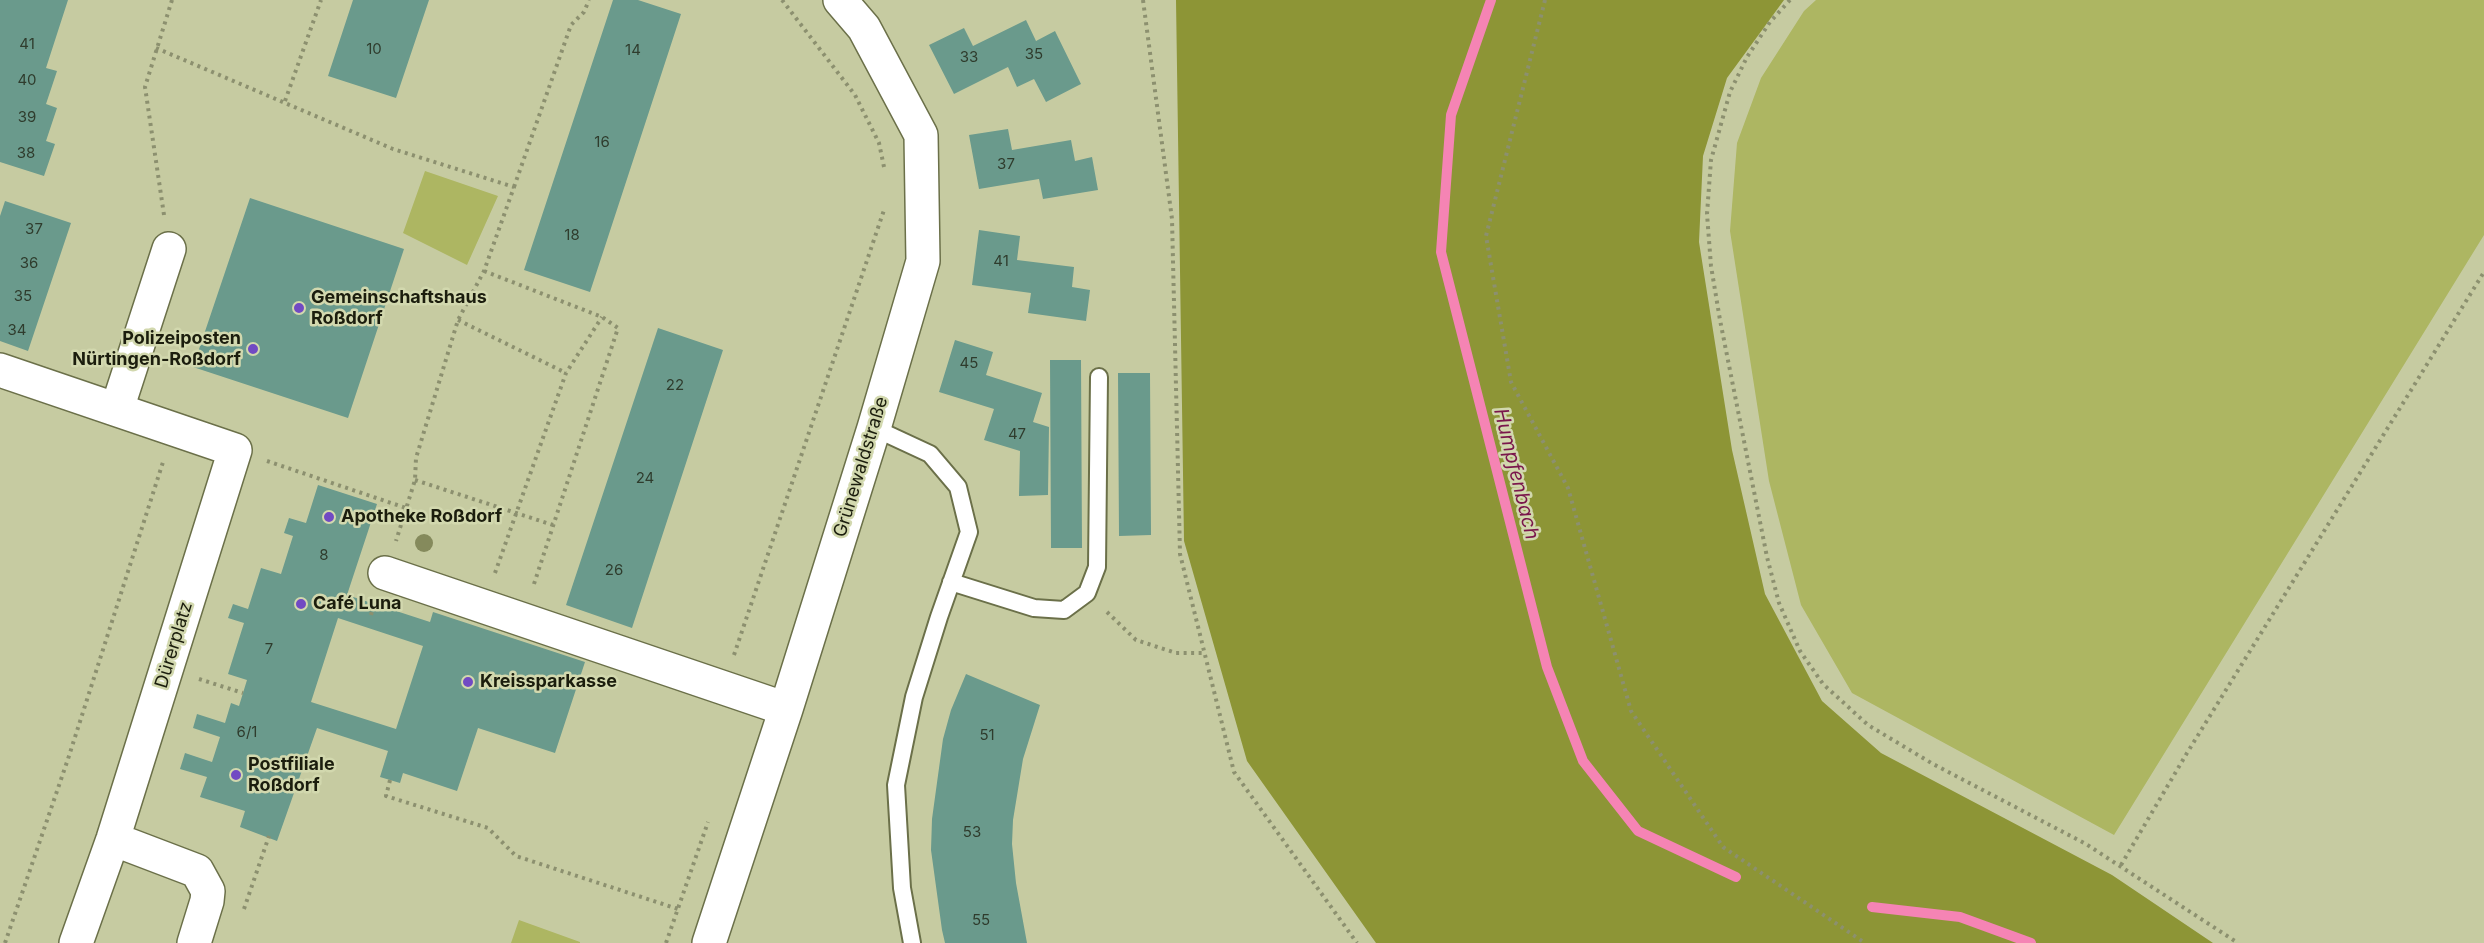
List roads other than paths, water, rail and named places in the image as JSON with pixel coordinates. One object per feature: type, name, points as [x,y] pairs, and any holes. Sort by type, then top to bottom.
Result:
[{"type":"street","name":"Grünewaldstraße","points":[[709,943],[786,709],[874,428],[923,261],[921,135],[864,28],[840,0]]},
{"type":"street","points":[[0,370],[117,409],[170,249]]},
{"type":"street","name":"Dürerplatz","points":[[76,943],[113,839],[235,450],[117,409]]},
{"type":"street","points":[[385,573],[786,709]]},
{"type":"street","points":[[113,839],[197,872],[208,891],[194,943]]},
{"type":"lane","points":[[951,582],[1034,608],[1064,610],[1087,593],[1097,567],[1099,377]]},
{"type":"lane","points":[[874,428],[930,454],[958,487],[969,532],[914,697],[896,785],[902,888],[912,943]]},
{"type":"waterway","name":"Humpfenbach","points":[[1491,0],[1451,115],[1441,252],[1547,667],[1583,761],[1638,831],[1736,877]]},
{"type":"waterway","name":"Humpfenbach","points":[[1872,907],[1960,917],[2031,943]]},
{"type":"place","name":"Gemeinschaftshaus Roßdorf","points":[[299,308]]},
{"type":"place","name":"Polizeiposten Nürtingen-Roßdorf","points":[[253,349]]},
{"type":"place","name":"Apotheke Roßdorf","points":[[329,517]]},
{"type":"place","name":"Café Luna","points":[[301,604]]},
{"type":"place","name":"Kreissparkasse","points":[[468,682]]},
{"type":"place","name":"Postfiliale Roßdorf","points":[[236,775]]}]
